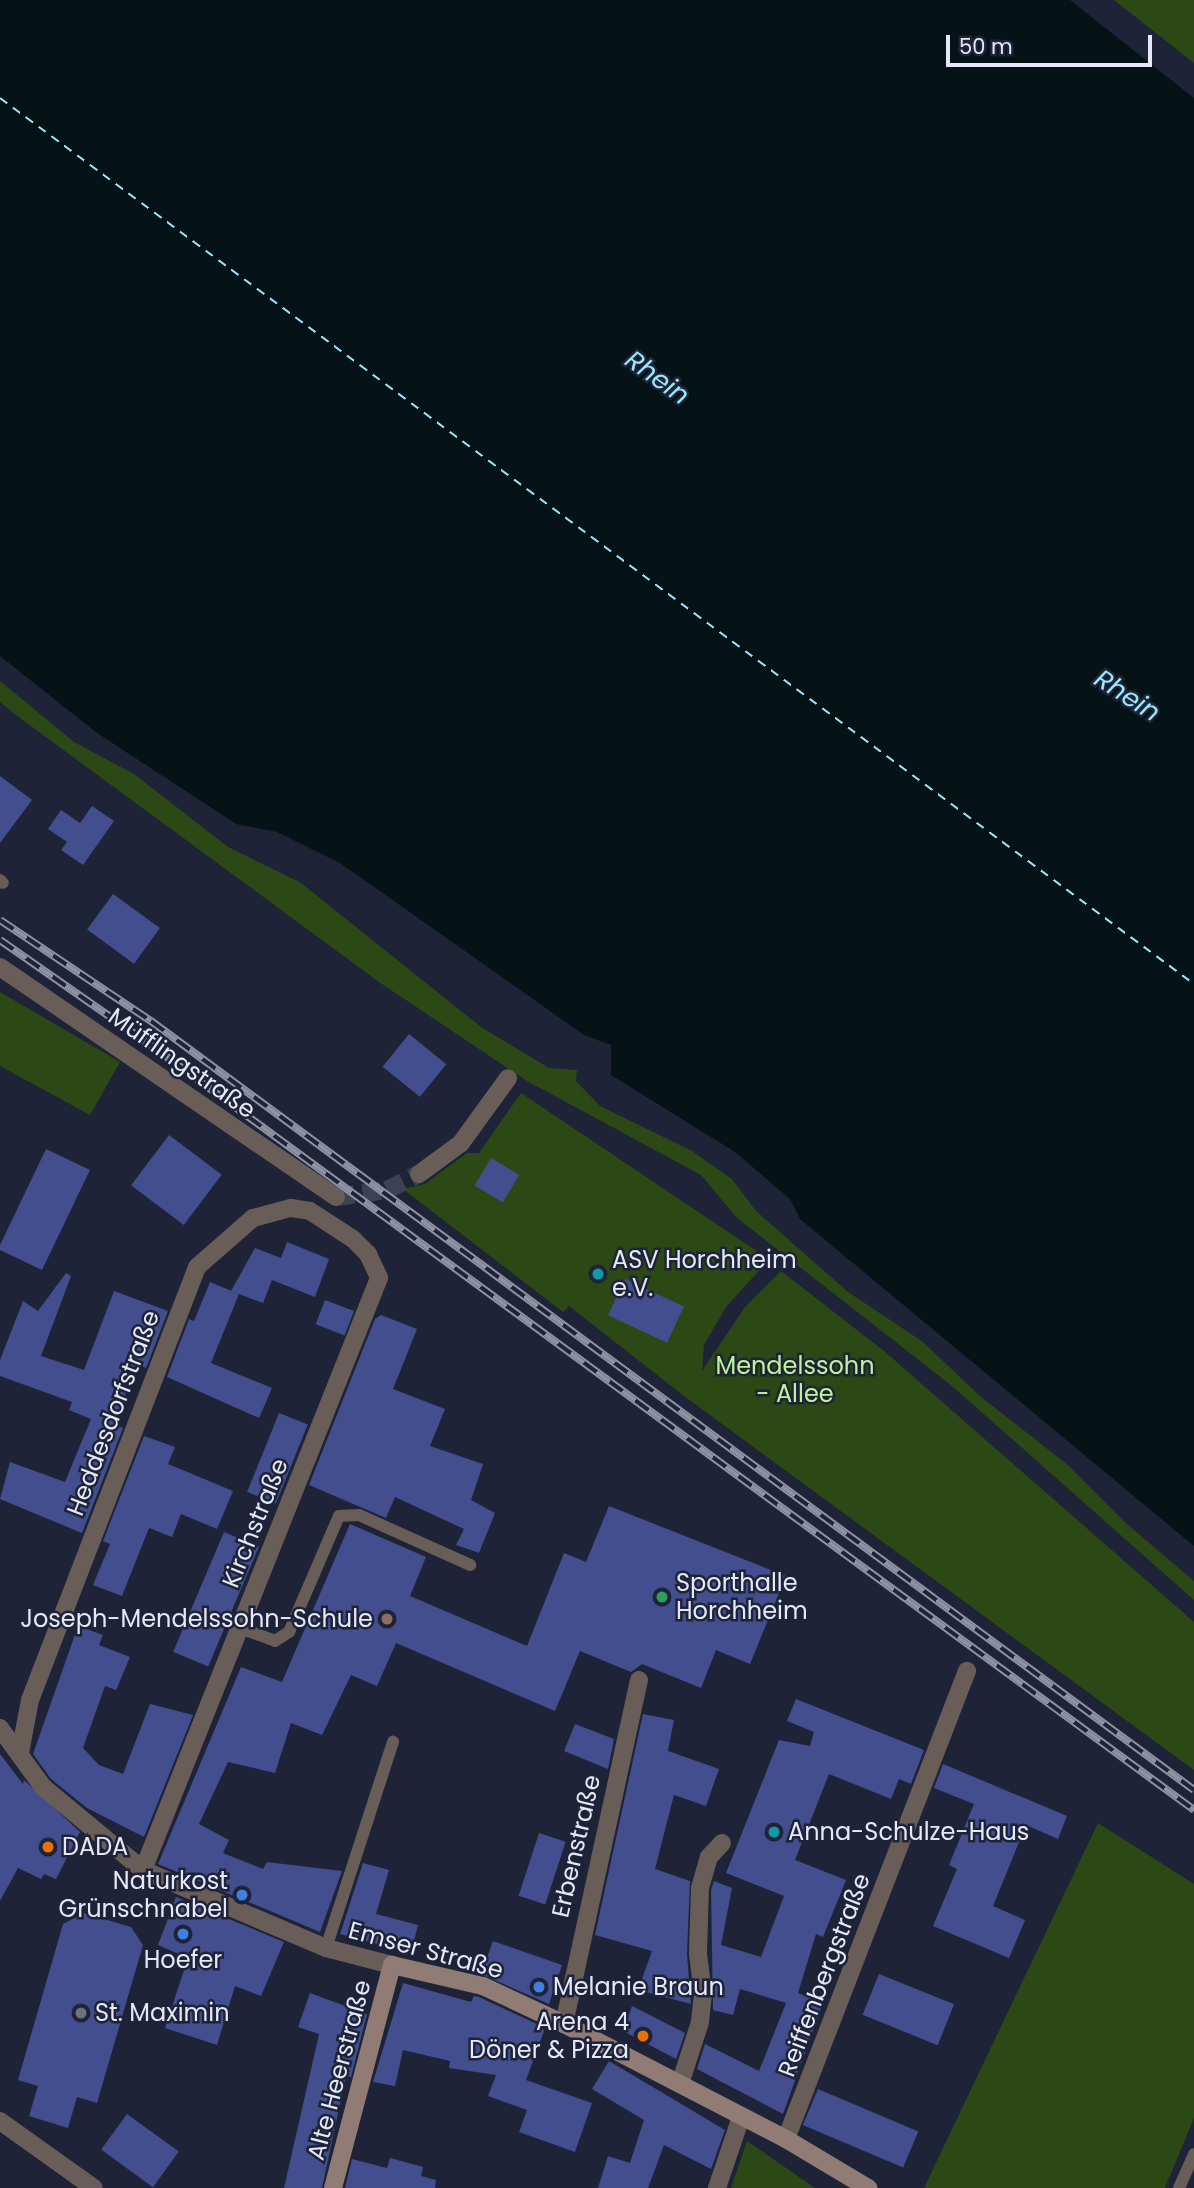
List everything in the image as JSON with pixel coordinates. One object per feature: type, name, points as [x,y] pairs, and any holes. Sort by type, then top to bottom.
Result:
[{"type":"street","name":"Müfflingstraße","points":[[0,967],[336,1197]]},
{"type":"street","points":[[419,1174],[461,1143],[508,1078]]},
{"type":"street","name":"Heddesdorfstraße","points":[[20,1753],[30,1700],[197,1267],[253,1218],[270,1211],[310,1211],[353,1239]]},
{"type":"street","name":"Kirchstraße","points":[[143,1870],[379,1278],[368,1255],[353,1239]]},
{"type":"street","name":"Reiffenbergstraße","points":[[786,2139],[967,1671]]},
{"type":"street","name":"Erbenstraße","points":[[564,2024],[639,1680]]},
{"type":"street","name":"Emser Straße","points":[[0,1728],[43,1787],[143,1870],[326,1948],[483,1986],[564,2024],[786,2139],[868,2188]]},
{"type":"street","points":[[680,2084],[702,2003],[700,1888],[709,1857],[722,1843]]},
{"type":"street","name":"Alte Heerstraße","points":[[333,2188],[392,1965]]},
{"type":"street","points":[[717,2188],[741,2117]]},
{"type":"street","points":[[0,2121],[94,2188]]},
{"type":"lane","points":[[240,1628],[275,1641],[289,1632],[339,1516],[359,1514],[470,1565]]},
{"type":"lane","points":[[326,1948],[393,1742]]},
{"type":"lane","points":[[1179,2188],[1194,2154]]},
{"type":"green space","points":[[1114,0],[1194,0],[1194,63],[1156,33]]},
{"type":"green space","points":[[0,681],[74,742],[134,774],[228,847],[301,883],[481,1027],[549,1068],[577,1070],[576,1081],[600,1106],[692,1151],[732,1179],[756,1211],[848,1292],[923,1342],[980,1396],[1069,1466],[1128,1525],[1194,1581],[1194,1600],[952,1386],[737,1218],[701,1175],[527,1081],[379,982],[16,715],[0,702]]},
{"type":"green space","points":[[0,992],[120,1062],[90,1115],[0,1066]]},
{"type":"green space","name":"Mendelssohn - Allee","points":[[521,1093],[764,1256],[764,1265],[726,1307],[704,1345],[702,1371],[745,1307],[781,1271],[884,1351],[1194,1622],[1194,1770],[684,1396],[569,1306],[563,1312],[403,1189],[425,1184],[467,1153],[479,1153]]},
{"type":"green space","points":[[1098,1823],[1194,1884],[1194,2118],[1165,2188],[924,2188]]},
{"type":"green space","points":[[747,2141],[815,2188],[731,2188]]},
{"type":"water","name":"Rhein","points":[[0,0],[1070,0],[1194,98],[1194,1546],[800,1219],[790,1199],[735,1152],[611,1075],[611,1045],[584,1035],[340,863],[277,832],[236,824],[97,733],[0,656]]},
{"type":"building","points":[[0,776],[32,800],[0,843]]},
{"type":"building","points":[[92,806],[114,821],[83,865],[61,850],[67,842],[48,829],[61,810],[80,823]]},
{"type":"building","points":[[113,894],[160,928],[134,964],[87,930]]},
{"type":"building","points":[[409,1034],[446,1064],[420,1097],[383,1067]]},
{"type":"building","points":[[169,1135],[222,1175],[184,1225],[131,1185]]},
{"type":"building","points":[[46,1149],[90,1170],[42,1270],[0,1250],[0,1245]]},
{"type":"building","points":[[491,1158],[519,1175],[503,1202],[475,1185]]},
{"type":"building","points":[[287,1242],[329,1259],[315,1297],[272,1280],[263,1303],[231,1291],[255,1248],[281,1258]]},
{"type":"building","points":[[66,1273],[71,1276],[41,1356],[84,1370],[114,1291],[168,1311],[146,1368],[137,1364],[114,1425],[123,1428],[82,1533],[0,1499],[10,1462],[65,1482],[91,1419],[69,1410],[72,1402],[0,1376],[0,1360],[23,1301],[38,1311]]},
{"type":"building","points":[[625,1279],[684,1306],[667,1343],[608,1315]]},
{"type":"building","points":[[210,1282],[239,1294],[211,1363],[272,1388],[259,1418],[167,1377],[189,1319],[194,1321]]},
{"type":"building","points":[[325,1300],[354,1311],[345,1335],[316,1324]]},
{"type":"building","points":[[381,1315],[417,1329],[393,1389],[445,1409],[430,1446],[483,1464],[471,1500],[495,1513],[479,1553],[456,1545],[464,1529],[395,1497],[386,1518],[309,1485],[375,1319]]},
{"type":"building","points":[[279,1413],[308,1425],[276,1503],[247,1492]]},
{"type":"building","points":[[144,1436],[175,1447],[168,1464],[233,1491],[217,1529],[181,1514],[172,1537],[149,1528],[122,1596],[93,1585],[110,1544],[103,1541]]},
{"type":"building","points":[[609,1506],[786,1576],[750,1664],[716,1650],[701,1688],[642,1664],[631,1672],[580,1651],[555,1711],[396,1643],[377,1686],[351,1675],[322,1735],[291,1723],[275,1773],[228,1762],[199,1824],[229,1840],[223,1853],[263,1869],[267,1862],[342,1871],[320,1932],[158,1864],[241,1667],[282,1682],[350,1524],[426,1557],[410,1596],[527,1646],[564,1553],[586,1562]]},
{"type":"building","points":[[224,1532],[259,1547],[208,1667],[173,1652]]},
{"type":"building","points":[[78,1626],[103,1635],[99,1645],[130,1657],[116,1690],[105,1686],[83,1748],[99,1765],[123,1774],[150,1704],[193,1715],[144,1837],[87,1808],[51,1779],[33,1754]]},
{"type":"building","points":[[796,1699],[924,1750],[911,1784],[899,1779],[891,1799],[829,1774],[795,1860],[846,1880],[823,1937],[816,1934],[798,1993],[823,2003],[783,2114],[697,2069],[705,2044],[759,2071],[786,2003],[740,1989],[733,2015],[713,2010],[711,1890],[714,1881],[732,1888],[721,1945],[761,1957],[784,1896],[726,1873],[779,1740],[810,1746],[814,1732],[787,1721]]},
{"type":"building","points":[[643,1714],[674,1720],[668,1751],[719,1769],[706,1806],[674,1795],[655,1869],[690,1881],[687,1954],[691,2004],[638,1990],[652,1951],[595,1935]]},
{"type":"building","points":[[575,1724],[614,1739],[608,1769],[564,1751]]},
{"type":"building","points":[[0,1754],[23,1784],[24,1780],[80,1832],[56,1879],[44,1874],[41,1879],[18,1868],[0,1901]]},
{"type":"building","points":[[943,1764],[1067,1816],[1058,1839],[1026,1825],[993,1906],[1025,1920],[1009,1958],[933,1926],[957,1869],[949,1865],[974,1804],[934,1788]]},
{"type":"building","points":[[539,1833],[566,1842],[545,1904],[519,1896]]},
{"type":"building","points":[[363,1863],[389,1870],[376,1914],[418,1925],[411,1953],[340,1934]]},
{"type":"building","points":[[176,1897],[284,1942],[261,1996],[235,1986],[217,2045],[165,2028],[188,1958],[158,1945]]},
{"type":"building","name":"St. Maximin","points":[[84,1913],[131,1927],[143,1945],[97,2103],[77,2097],[68,2128],[29,2116],[38,2086],[18,2080],[63,1924]]},
{"type":"building","points":[[493,1941],[562,1965],[549,2004],[481,1974]]},
{"type":"building","points":[[879,1974],[954,2004],[938,2045],[863,2015]]},
{"type":"building","points":[[403,1983],[471,2002],[474,1996],[479,1997],[541,2026],[544,2031],[526,2080],[592,2103],[575,2152],[519,2132],[527,2110],[488,2096],[496,2075],[449,2068],[450,2061],[403,2050],[395,2086],[373,2082]]},
{"type":"building","points":[[310,1993],[367,2014],[351,2077],[346,2076],[322,2188],[284,2188],[319,2034],[298,2027]]},
{"type":"building","points":[[632,2006],[685,2033],[676,2059],[623,2031]]},
{"type":"building","points":[[609,2061],[725,2130],[711,2169],[664,2145],[648,2188],[598,2188],[608,2156],[630,2163],[644,2120],[592,2089]]},
{"type":"building","points":[[818,2089],[918,2132],[903,2167],[803,2125]]},
{"type":"building","points":[[127,2114],[179,2152],[153,2187],[101,2150]]},
{"type":"building","points":[[390,2158],[423,2167],[421,2176],[436,2180],[435,2188],[345,2188],[352,2159],[387,2168]]},
{"type":"ferry route","points":[[0,98],[1194,984]]},
{"type":"tunnel","points":[[336,1197],[387,1190],[419,1174]]},
{"type":"railway","points":[[0,920],[151,1021],[1194,1790]]},
{"type":"railway","points":[[0,940],[145,1041],[1194,1810]]},
{"type":"place","name":"ASV Horchheim e.V.","points":[[598,1274]]},
{"type":"place","name":"Sporthalle Horchheim","points":[[662,1597]]},
{"type":"place","name":"Joseph-Mendelssohn-Schule","points":[[387,1619]]},
{"type":"place","name":"Anna-Schulze-Haus","points":[[774,1832]]},
{"type":"place","name":"DADA","points":[[48,1847]]},
{"type":"place","name":"Naturkost Grünschnabel","points":[[242,1895]]},
{"type":"place","name":"Hoefer","points":[[183,1934]]},
{"type":"place","name":"Melanie Braun","points":[[539,1987]]},
{"type":"place","name":"St. Maximin","points":[[81,2013]]},
{"type":"place","name":"Arena 4 Döner & Pizza","points":[[643,2036]]}]
